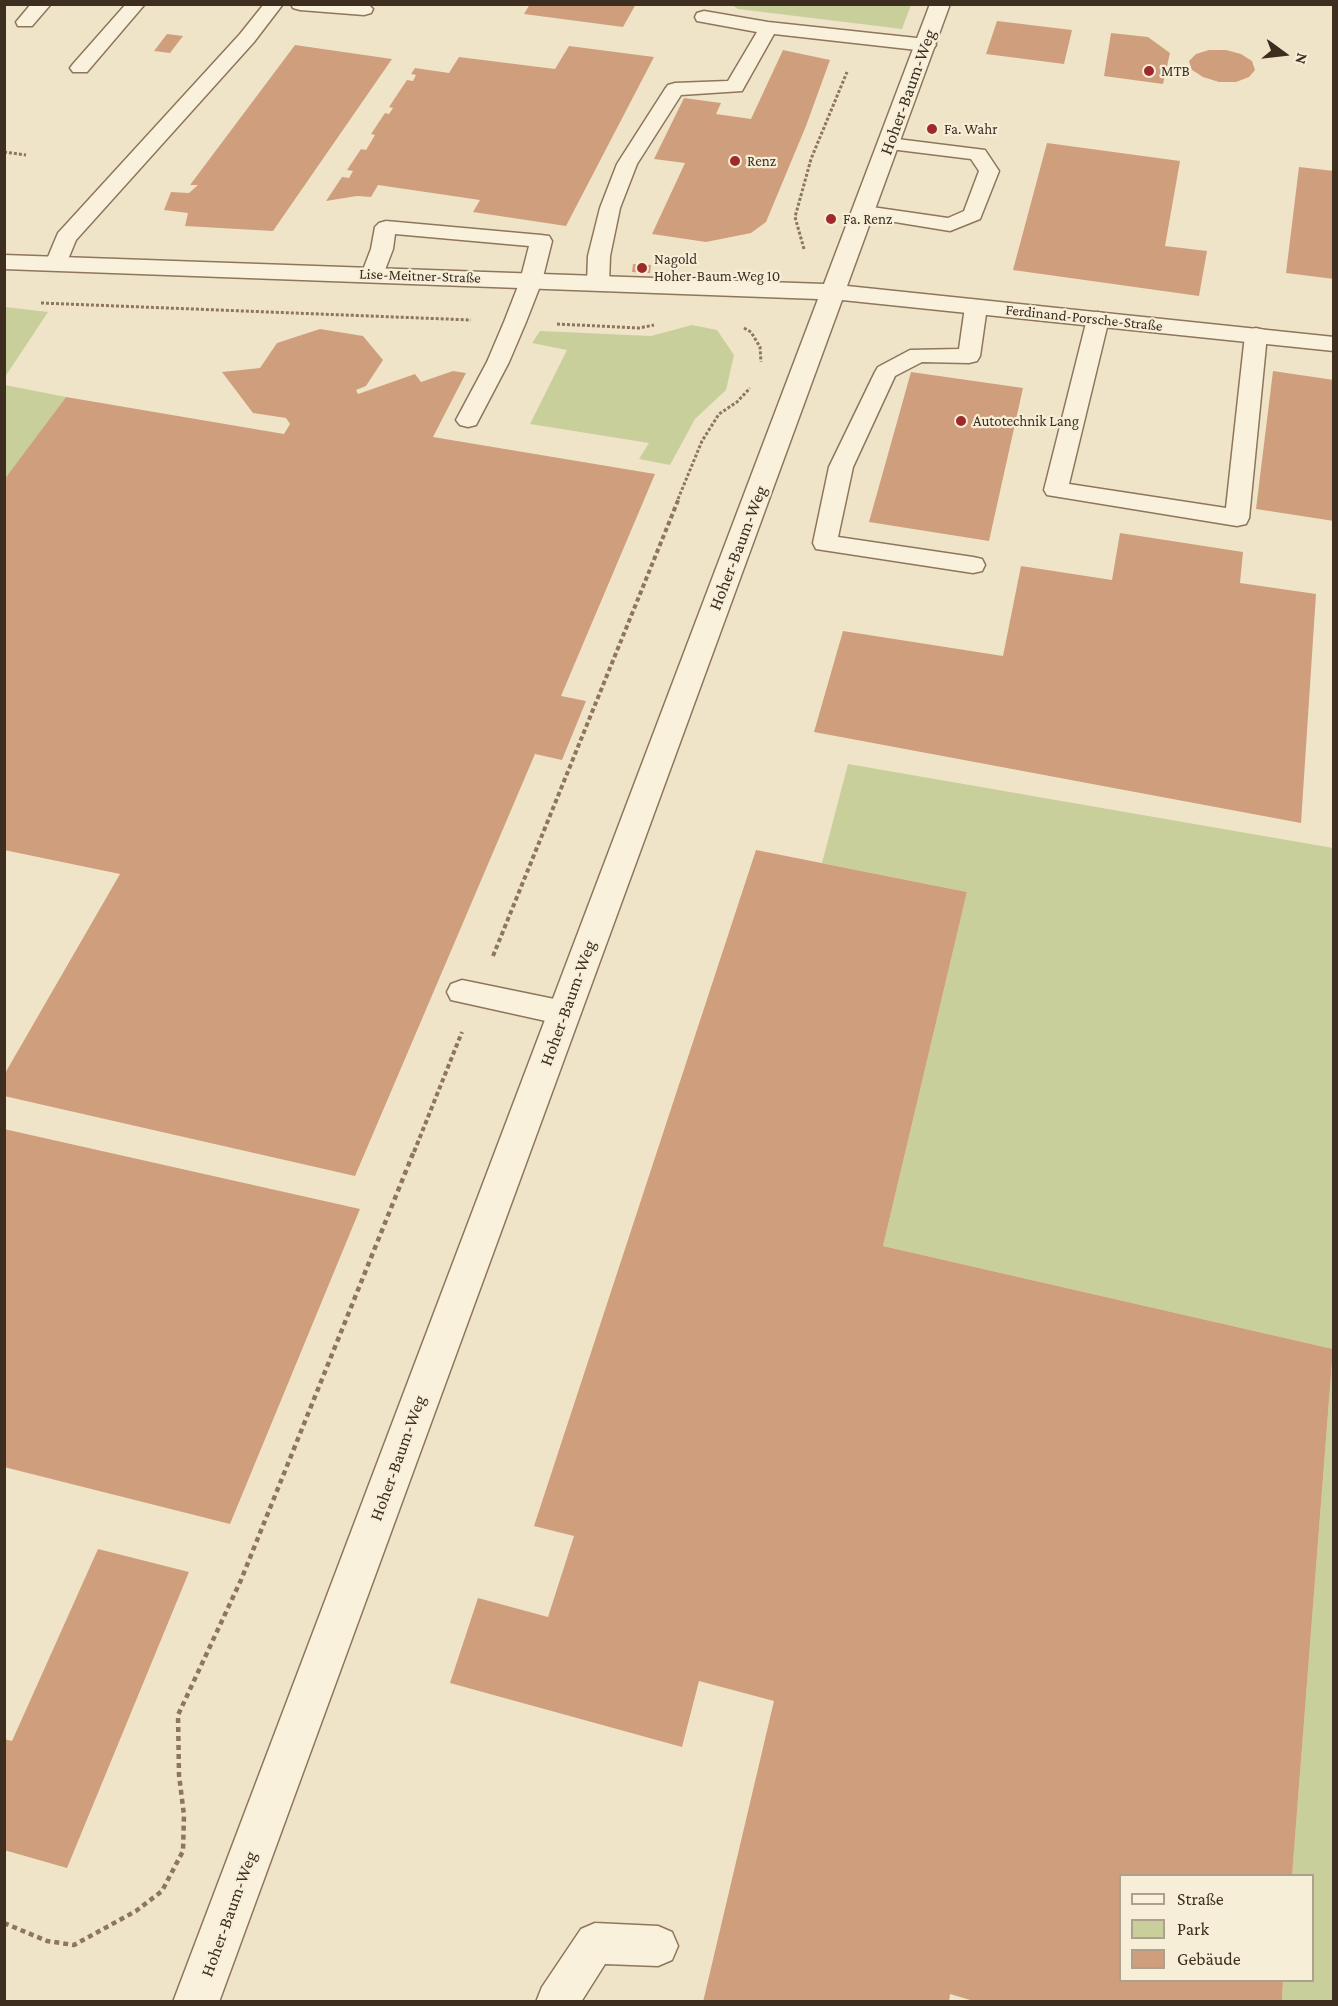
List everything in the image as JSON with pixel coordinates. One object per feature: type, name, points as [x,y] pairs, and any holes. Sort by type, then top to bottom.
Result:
[{"type":"street","name":"Hoher-Baum-Weg","points":[[196,2001],[865,212],[940,4]]},
{"type":"street","name":"Lise-Meitner-Straße","points":[[4,262],[835,292]]},
{"type":"street","name":"Ferdinand-Porsche-Straße","points":[[835,292],[1334,344]]},
{"type":"lane","points":[[25,22],[42,4]]},
{"type":"lane","points":[[80,68],[136,4]]},
{"type":"lane","points":[[56,264],[66,238],[247,38],[274,4]]},
{"type":"lane","points":[[300,4],[364,9]]},
{"type":"lane","points":[[704,17],[768,28],[926,45]]},
{"type":"lane","points":[[598,283],[599,256],[606,227],[627,164],[675,88],[735,87],[768,28]]},
{"type":"lane","points":[[865,212],[950,225],[973,215],[988,171],[978,154],[889,144]]},
{"type":"lane","points":[[372,274],[382,249],[386,227],[541,241],[531,281],[515,322],[498,362],[468,420]]},
{"type":"lane","points":[[973,565],[825,543],[841,467],[886,372],[918,355],[969,357],[976,307]]},
{"type":"lane","points":[[1098,319],[1056,490],[1237,518],[1256,335]]},
{"type":"lane","points":[[470,993],[564,1012]]},
{"type":"lane","points":[[557,2001],[595,1944],[658,1946]]},
{"type":"path","points":[[4,152],[26,155]]},
{"type":"path","points":[[37,303],[639,328],[662,323]]},
{"type":"path","points":[[742,326],[751,332],[760,347],[761,369]]},
{"type":"path","points":[[4,1923],[47,1941],[74,1945],[136,1911],[162,1891],[183,1851],[184,1815],[179,1775],[178,1715],[241,1580],[470,993],[702,441],[719,414],[737,402],[756,378]]},
{"type":"green space","points":[[732,5],[911,5],[902,29],[738,9]]},
{"type":"green space","points":[[4,307],[48,312],[5,377]]},
{"type":"green space","points":[[692,325],[717,330],[734,355],[726,390],[695,419],[670,465],[639,459],[649,443],[530,424],[567,350],[532,343],[540,331],[651,336]]},
{"type":"green space","points":[[5,385],[66,397],[5,480]]},
{"type":"green space","points":[[848,764],[1333,848],[1333,1349],[883,1246],[967,892],[822,863]]},
{"type":"green space","points":[[1333,1349],[1333,2001],[1282,2001],[1283,1982],[1314,1982],[1314,1874],[1292,1874]]},
{"type":"building","points":[[530,4],[636,4],[623,27],[524,14]]},
{"type":"building","points":[[997,21],[1072,30],[1064,64],[986,54]]},
{"type":"building","points":[[1111,33],[1148,37],[1170,53],[1163,84],[1104,76]]},
{"type":"building","points":[[167,34],[183,36],[170,53],[154,51]]},
{"type":"building","points":[[295,45],[392,59],[273,231],[185,226],[188,213],[164,210],[171,192],[189,193],[198,185],[190,185]]},
{"type":"building","points":[[569,46],[654,57],[566,226],[473,212],[480,200],[378,185],[371,197],[357,196],[326,201],[342,177],[349,178],[353,171],[347,170],[361,149],[366,150],[375,135],[371,134],[385,113],[389,114],[393,108],[389,107],[407,80],[413,81],[416,75],[411,74],[415,68],[449,73],[459,57],[555,69]]},
{"type":"building","points":[[783,50],[830,60],[806,126],[766,222],[751,233],[706,242],[652,234],[685,163],[654,159],[684,98],[721,103],[716,114],[751,119]]},
{"type":"building","points":[[1209,50],[1226,50],[1241,54],[1252,61],[1255,70],[1249,77],[1236,82],[1219,82],[1203,77],[1192,70],[1189,61],[1196,54]]},
{"type":"building","points":[[1047,143],[1180,161],[1165,246],[1207,251],[1199,296],[1013,270]]},
{"type":"building","points":[[1299,167],[1334,171],[1334,279],[1286,273]]},
{"type":"building","name":"Nagold Hoher-Baum-Weg 10","points":[[633,264],[651,265],[650,273],[632,272]]},
{"type":"building","points":[[320,329],[363,336],[383,360],[366,386],[356,390],[358,394],[415,374],[421,382],[453,371],[466,373],[433,437],[655,474],[561,696],[586,701],[562,760],[535,754],[355,1176],[4,1096],[4,1075],[120,874],[4,850],[4,480],[66,397],[284,434],[290,424],[286,418],[253,413],[222,372],[260,368],[277,343]]},
{"type":"building","points":[[1273,371],[1334,380],[1334,521],[1256,509]]},
{"type":"building","points":[[911,372],[1023,388],[989,541],[869,522]]},
{"type":"building","points":[[1120,533],[1243,552],[1240,583],[1316,594],[1301,823],[814,732],[843,631],[1003,656],[1021,566],[1112,580]]},
{"type":"building","points":[[756,850],[967,892],[883,1246],[1333,1349],[1292,1874],[1119,1874],[1119,1982],[1283,1982],[1282,2002],[977,2002],[950,1994],[949,2002],[703,2002],[774,1701],[699,1681],[682,1747],[450,1683],[478,1598],[548,1617],[574,1536],[534,1526]]},
{"type":"building","points":[[4,1129],[360,1209],[230,1524],[4,1467]]},
{"type":"building","points":[[98,1549],[189,1572],[67,1868],[4,1850],[4,1739],[12,1741]]},
{"type":"place","name":"MTB","points":[[1149,71]]},
{"type":"place","name":"Fa. Wahr","points":[[932,129]]},
{"type":"place","name":"Renz","points":[[735,161]]},
{"type":"place","name":"Fa. Renz","points":[[831,219]]},
{"type":"place","name":"Nagold Hoher-Baum-Weg 10","points":[[642,268]]},
{"type":"place","name":"Autotechnik Lang","points":[[961,421]]}]
